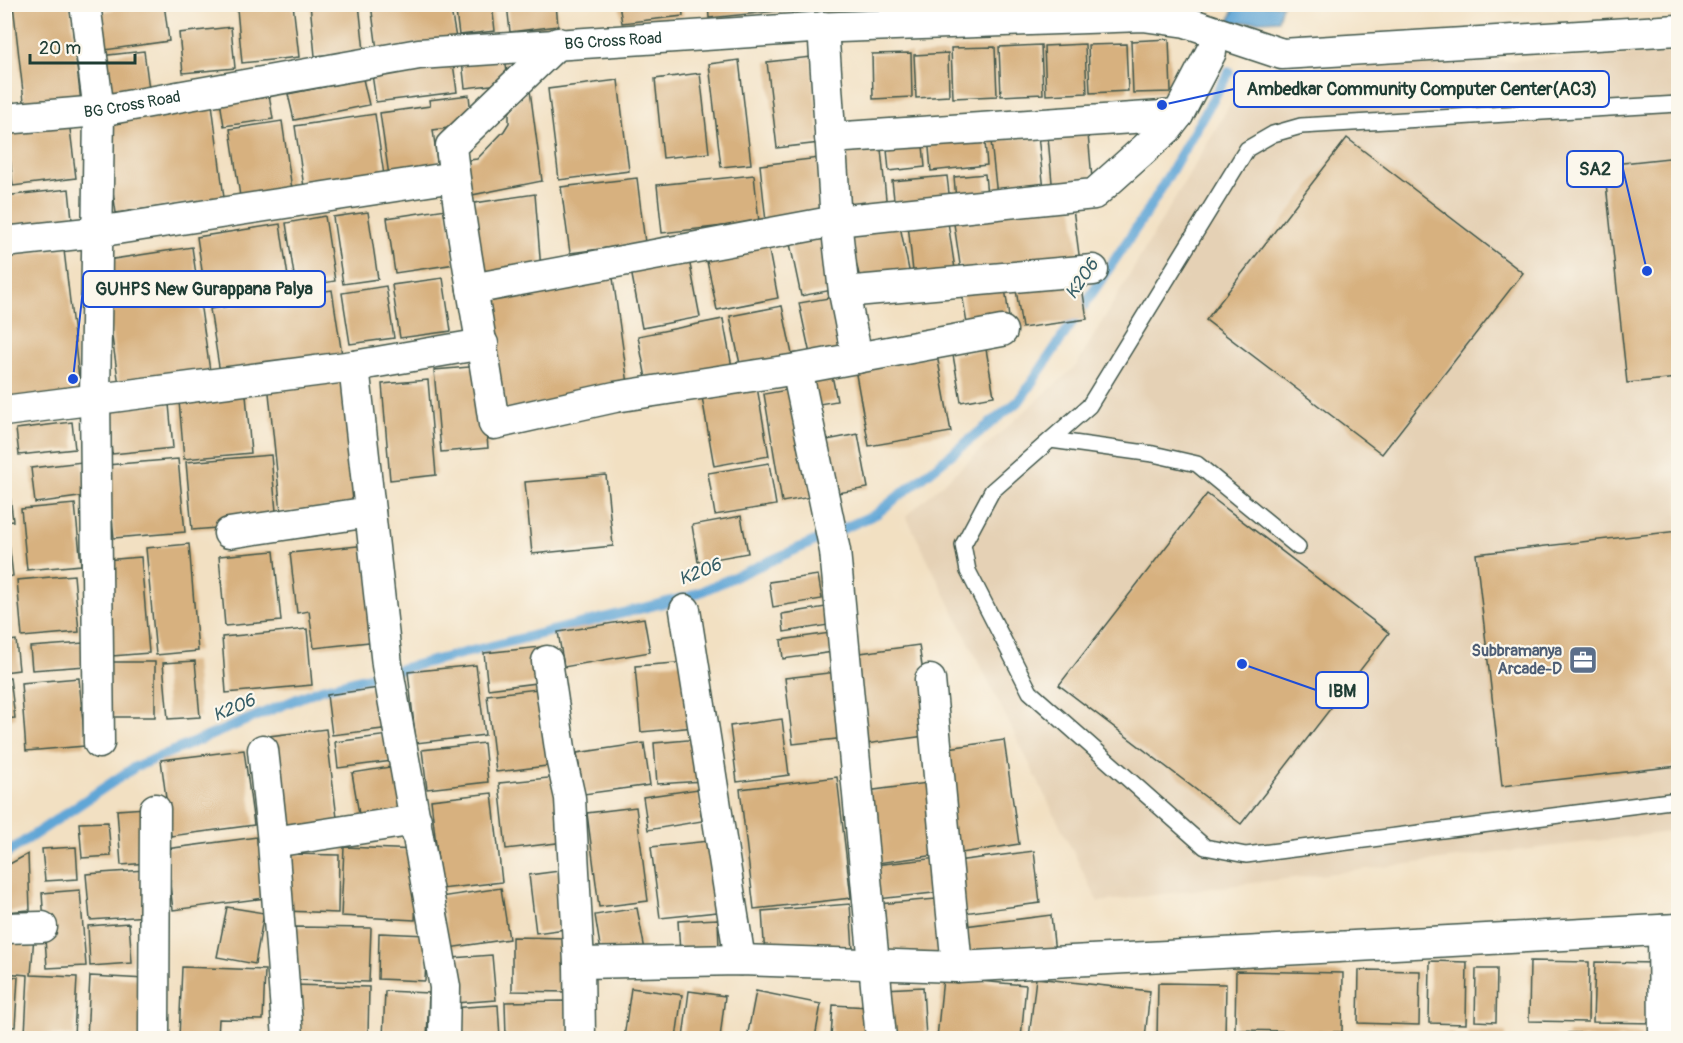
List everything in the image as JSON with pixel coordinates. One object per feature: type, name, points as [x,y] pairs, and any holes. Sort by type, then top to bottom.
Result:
[{"type":"street","points":[[85,4],[99,111],[95,398],[99,743]]},
{"type":"street","name":"BG Cross Road","points":[[4,118],[99,111],[419,54],[823,27],[1143,10],[1186,22],[1217,43],[1256,45],[1282,54],[1674,22]]},
{"type":"street","points":[[823,27],[836,221],[844,292],[857,358]]},
{"type":"street","points":[[472,289],[836,221],[1094,194],[1168,128],[1178,115],[1217,43]]},
{"type":"street","points":[[558,44],[451,146],[494,424],[615,397],[797,369],[1002,332]]},
{"type":"street","points":[[830,138],[1178,115]]},
{"type":"street","points":[[4,242],[98,232],[454,177]]},
{"type":"street","points":[[844,292],[1093,270]]},
{"type":"street","points":[[4,411],[354,366],[483,344]]},
{"type":"street","points":[[354,366],[389,677],[445,987],[444,1038]]},
{"type":"street","points":[[797,369],[835,551],[881,1038]]},
{"type":"street","points":[[230,533],[370,512]]},
{"type":"street","points":[[685,610],[740,960]]},
{"type":"street","points":[[548,662],[562,762],[570,798],[579,963],[580,1038]]},
{"type":"street","points":[[930,680],[957,967]]},
{"type":"street","points":[[263,750],[273,842],[288,1038]]},
{"type":"street","points":[[154,1038],[155,809]]},
{"type":"street","points":[[273,842],[416,820]]},
{"type":"street","points":[[4,928],[42,927]]},
{"type":"street","points":[[579,963],[740,960],[957,967],[1671,930],[1664,1038]]},
{"type":"lane","points":[[1678,104],[1301,126],[1272,134],[1247,149],[1089,406],[992,491],[963,545],[968,571],[1030,692],[1205,847],[1246,855],[1678,800]]},
{"type":"lane","points":[[1050,440],[1153,454],[1197,464],[1298,547]]},
{"type":"shaded area","points":[[1678,52],[1678,831],[1098,902],[906,516],[1076,366],[1248,74]]},
{"type":"water","points":[[1235,5],[1282,5],[1278,20],[1229,23]]},
{"type":"building","points":[[13,4],[70,4],[81,103],[25,110]]},
{"type":"building","points":[[145,4],[164,4],[169,41],[105,50],[99,12]]},
{"type":"building","points":[[293,4],[299,57],[242,63],[237,9]]},
{"type":"building","points":[[310,4],[359,4],[364,51],[315,56]]},
{"type":"building","points":[[371,4],[450,4],[456,38],[377,50]]},
{"type":"building","points":[[455,4],[492,4],[495,31],[459,35]]},
{"type":"building","points":[[507,4],[556,4],[558,26],[510,32]]},
{"type":"building","points":[[619,4],[682,4],[683,16],[622,23]]},
{"type":"building","points":[[708,4],[786,4],[787,10],[709,18]]},
{"type":"building","points":[[791,4],[892,4],[892,6],[793,17]]},
{"type":"building","points":[[900,4],[952,4],[952,7],[901,12]]},
{"type":"building","points":[[977,4],[1023,4],[1023,6],[978,11]]},
{"type":"building","points":[[231,27],[235,68],[183,73],[179,33]]},
{"type":"building","points":[[1169,39],[1171,92],[1133,93],[1131,41]]},
{"type":"building","points":[[1085,44],[1087,93],[1046,95],[1044,46]]},
{"type":"building","points":[[1126,44],[1128,91],[1090,93],[1088,45]]},
{"type":"building","points":[[1041,45],[1043,94],[1001,96],[999,47]]},
{"type":"building","points":[[995,47],[997,96],[953,98],[951,48]]},
{"type":"building","points":[[144,51],[149,89],[104,94],[100,56]]},
{"type":"building","points":[[911,53],[912,97],[873,99],[872,54]]},
{"type":"building","points":[[948,53],[949,96],[916,98],[914,55]]},
{"type":"building","points":[[505,55],[508,83],[465,88],[462,61]]},
{"type":"building","points":[[452,56],[457,92],[376,102],[371,67]]},
{"type":"building","points":[[811,57],[820,143],[777,148],[767,62]]},
{"type":"building","points":[[739,60],[751,164],[721,167],[709,64]]},
{"type":"building","points":[[700,73],[709,153],[663,158],[655,79]]},
{"type":"building","points":[[363,79],[369,105],[294,120],[288,94]]},
{"type":"building","points":[[618,80],[629,171],[559,180],[548,89]]},
{"type":"building","points":[[268,88],[273,119],[224,126],[219,95]]},
{"type":"building","points":[[530,90],[542,181],[467,196],[462,161],[477,159],[504,131],[509,123],[509,113]]},
{"type":"building","points":[[469,95],[472,125],[433,130],[439,177],[390,183],[380,113],[430,106],[429,100]]},
{"type":"building","points":[[212,104],[224,198],[116,213],[103,119]]},
{"type":"building","points":[[375,114],[385,182],[305,194],[295,126]]},
{"type":"building","points":[[69,121],[76,178],[13,186],[7,128]]},
{"type":"building","points":[[282,121],[293,196],[241,203],[230,129]]},
{"type":"building","points":[[984,131],[987,165],[931,171],[928,137]]},
{"type":"building","points":[[1088,134],[1093,190],[1053,194],[1048,137]]},
{"type":"building","points":[[922,135],[925,167],[889,171],[886,139]]},
{"type":"building","points":[[1038,136],[1044,190],[997,196],[991,141]]},
{"type":"building","points":[[1347,138],[1523,273],[1382,454],[1206,320]]},
{"type":"building","points":[[880,139],[887,209],[844,214],[837,144]]},
{"type":"building","points":[[1678,157],[1678,378],[1627,383],[1604,165]]},
{"type":"building","points":[[819,158],[825,216],[766,222],[760,165]]},
{"type":"building","points":[[985,174],[987,196],[956,200],[954,177]]},
{"type":"building","points":[[754,175],[759,222],[662,233],[657,185]]},
{"type":"building","points":[[947,176],[950,202],[895,208],[892,181]]},
{"type":"building","points":[[637,178],[645,243],[570,253],[561,187]]},
{"type":"building","points":[[69,189],[73,230],[4,239],[4,196]]},
{"type":"building","points":[[535,194],[541,270],[478,276],[468,204]]},
{"type":"building","points":[[1072,201],[1080,262],[962,278],[953,217]]},
{"type":"building","points":[[446,209],[455,264],[395,273],[387,218]]},
{"type":"building","points":[[368,212],[378,279],[343,284],[333,217]]},
{"type":"building","points":[[325,216],[335,281],[296,288],[286,223]]},
{"type":"building","points":[[948,222],[956,276],[914,281],[908,224]]},
{"type":"building","points":[[280,224],[290,290],[207,304],[197,237]]},
{"type":"building","points":[[900,226],[910,275],[862,286],[849,235]]},
{"type":"building","points":[[826,231],[838,289],[801,296],[789,239]]},
{"type":"building","points":[[766,235],[778,298],[717,310],[704,247]]},
{"type":"building","points":[[192,247],[210,371],[119,385],[101,261]]},
{"type":"building","points":[[64,250],[81,396],[4,405],[4,256]]},
{"type":"building","points":[[688,254],[700,317],[642,328],[630,265]]},
{"type":"building","points":[[1080,274],[1087,319],[1022,328],[1015,283]]},
{"type":"building","points":[[443,278],[451,331],[400,338],[392,285]]},
{"type":"building","points":[[613,278],[629,391],[500,410],[484,297]]},
{"type":"building","points":[[1004,280],[1010,325],[968,330],[961,287]]},
{"type":"building","points":[[386,286],[394,338],[350,344],[342,293]]},
{"type":"building","points":[[332,290],[342,355],[220,373],[210,309]]},
{"type":"building","points":[[840,296],[851,351],[811,359],[799,303]]},
{"type":"building","points":[[782,306],[793,359],[741,369],[730,316]]},
{"type":"building","points":[[723,319],[732,367],[647,384],[638,336]]},
{"type":"building","points":[[986,349],[994,396],[961,402],[953,355]]},
{"type":"building","points":[[937,355],[951,432],[869,446],[855,369]]},
{"type":"building","points":[[481,366],[488,448],[441,452],[434,370]]},
{"type":"building","points":[[831,370],[837,401],[808,406],[803,375]]},
{"type":"building","points":[[346,375],[359,505],[281,512],[268,383]]},
{"type":"building","points":[[428,380],[436,475],[390,480],[382,384]]},
{"type":"building","points":[[757,387],[769,456],[714,466],[702,397]]},
{"type":"building","points":[[798,388],[817,496],[782,502],[764,394]]},
{"type":"building","points":[[246,395],[251,453],[184,459],[179,401]]},
{"type":"building","points":[[169,404],[173,448],[112,454],[108,409]]},
{"type":"building","points":[[72,422],[75,449],[19,455],[16,429]]},
{"type":"building","points":[[858,434],[868,488],[832,494],[822,441]]},
{"type":"building","points":[[271,455],[277,523],[192,530],[186,462]]},
{"type":"building","points":[[178,459],[185,532],[114,538],[107,465]]},
{"type":"building","points":[[4,462],[6,462],[13,521],[4,522]]},
{"type":"building","points":[[82,462],[86,496],[35,503],[31,468]]},
{"type":"building","points":[[769,463],[776,505],[715,515],[708,473]]},
{"type":"building","points":[[606,475],[613,546],[532,554],[525,482]]},
{"type":"building","points":[[1207,494],[1389,633],[1241,824],[1059,685]]},
{"type":"building","points":[[75,504],[81,565],[27,570],[21,509]]},
{"type":"building","points":[[741,516],[748,553],[698,562],[692,525]]},
{"type":"building","name":"Subbramanya Arcade-D","points":[[1678,531],[1678,766],[1502,786],[1476,554]]},
{"type":"building","points":[[8,534],[13,576],[4,578],[4,535]]},
{"type":"building","points":[[189,544],[198,651],[156,655],[146,548]]},
{"type":"building","points":[[367,545],[378,641],[314,648],[309,611],[297,613],[290,553]]},
{"type":"building","points":[[274,551],[281,621],[225,626],[219,556]]},
{"type":"building","points":[[141,557],[149,653],[112,656],[104,560]]},
{"type":"building","points":[[74,575],[79,632],[22,637],[17,580]]},
{"type":"building","points":[[818,575],[822,599],[773,607],[769,582]]},
{"type":"building","points":[[8,588],[10,634],[4,634],[4,589]]},
{"type":"building","points":[[832,606],[835,624],[784,632],[782,614]]},
{"type":"building","points":[[644,618],[650,652],[564,667],[558,632]]},
{"type":"building","points":[[307,629],[312,685],[226,693],[222,637]]},
{"type":"building","points":[[830,633],[833,652],[783,659],[781,640]]},
{"type":"building","points":[[16,640],[19,670],[4,672],[4,642]]},
{"type":"building","points":[[84,643],[86,666],[32,670],[30,647]]},
{"type":"building","points":[[919,645],[932,735],[866,744],[853,654]]},
{"type":"building","points":[[541,647],[544,682],[488,689],[484,653]]},
{"type":"building","points":[[195,661],[200,717],[168,719],[163,663]]},
{"type":"building","points":[[105,662],[155,662],[155,717],[105,717]]},
{"type":"building","points":[[689,662],[695,727],[641,732],[635,666]]},
{"type":"building","points":[[476,665],[485,735],[416,743],[408,672]]},
{"type":"building","points":[[837,672],[845,738],[793,744],[785,678]]},
{"type":"building","points":[[4,678],[10,678],[15,718],[4,719]]},
{"type":"building","points":[[79,678],[85,746],[26,751],[21,683]]},
{"type":"building","points":[[386,687],[391,728],[332,735],[327,695]]},
{"type":"building","points":[[546,688],[555,765],[496,772],[487,695]]},
{"type":"building","points":[[782,719],[789,775],[737,782],[730,726]]},
{"type":"building","points":[[326,729],[338,826],[281,834],[269,736]]},
{"type":"building","points":[[396,734],[400,760],[338,768],[335,742]]},
{"type":"building","points":[[699,739],[703,781],[657,784],[654,743]]},
{"type":"building","points":[[1004,740],[1019,844],[955,854],[941,749]]},
{"type":"building","points":[[484,743],[488,782],[427,789],[422,750]]},
{"type":"building","points":[[644,743],[650,785],[584,794],[577,753]]},
{"type":"building","points":[[244,750],[254,825],[171,836],[161,760]]},
{"type":"building","points":[[396,766],[404,813],[360,820],[352,773]]},
{"type":"building","points":[[558,777],[565,842],[506,849],[499,783]]},
{"type":"building","points":[[837,777],[851,898],[754,909],[740,789]]},
{"type":"building","points":[[935,782],[944,854],[877,863],[867,791]]},
{"type":"building","points":[[698,789],[702,821],[648,830],[643,797]]},
{"type":"building","points":[[492,793],[502,882],[441,889],[431,800]]},
{"type":"building","points":[[636,807],[648,901],[599,907],[587,813]]},
{"type":"building","points":[[146,808],[149,863],[121,865],[117,810]]},
{"type":"building","points":[[108,822],[111,856],[82,858],[79,823]]},
{"type":"building","points":[[265,836],[273,897],[173,910],[166,849]]},
{"type":"building","points":[[709,841],[717,912],[660,918],[651,847]]},
{"type":"building","points":[[76,847],[78,879],[45,881],[42,849]]},
{"type":"building","points":[[344,847],[418,850],[415,920],[341,916]]},
{"type":"building","points":[[1034,851],[1040,903],[956,914],[949,862]]},
{"type":"building","points":[[28,854],[30,910],[4,912],[4,867]]},
{"type":"building","points":[[288,854],[339,855],[338,913],[286,911]]},
{"type":"building","points":[[938,858],[942,892],[878,899],[874,865]]},
{"type":"building","points":[[145,870],[148,916],[90,920],[86,874]]},
{"type":"building","points":[[567,870],[573,928],[536,933],[529,875]]},
{"type":"building","points":[[501,888],[509,939],[449,948],[441,897]]},
{"type":"building","points":[[80,890],[86,966],[47,968],[42,893]]},
{"type":"building","points":[[936,899],[942,954],[884,959],[878,904]]},
{"type":"building","points":[[850,904],[853,951],[765,957],[762,911]]},
{"type":"building","points":[[227,907],[264,913],[255,964],[217,957]]},
{"type":"building","points":[[637,908],[645,950],[602,958],[595,915]]},
{"type":"building","points":[[1051,915],[1055,953],[970,964],[965,926]]},
{"type":"building","points":[[718,919],[719,950],[680,952],[678,921]]},
{"type":"building","points":[[129,923],[132,963],[90,966],[88,926]]},
{"type":"building","points":[[295,927],[371,928],[369,982],[294,980]]},
{"type":"building","points":[[379,933],[427,935],[425,981],[378,979]]},
{"type":"building","points":[[4,934],[34,935],[31,975],[77,977],[74,1036],[25,1034],[28,975],[4,973]]},
{"type":"building","points":[[512,937],[569,938],[568,992],[512,991]]},
{"type":"building","points":[[492,955],[496,1000],[455,1003],[452,958]]},
{"type":"building","points":[[1430,961],[1467,962],[1466,1024],[1429,1023]]},
{"type":"building","points":[[1530,961],[1589,962],[1588,1022],[1529,1021]]},
{"type":"building","points":[[1595,962],[1658,963],[1657,1023],[1593,1022]]},
{"type":"building","points":[[182,967],[265,970],[263,1020],[219,1019],[218,1038],[179,1038]]},
{"type":"building","points":[[1476,969],[1497,969],[1496,1022],[1475,1021]]},
{"type":"building","points":[[1359,970],[1420,971],[1419,1025],[1358,1023]]},
{"type":"building","points":[[1236,971],[1343,973],[1342,1032],[1235,1030]]},
{"type":"building","points":[[4,976],[18,977],[15,1027],[4,1026]]},
{"type":"building","points":[[90,976],[146,979],[143,1038],[87,1038]]},
{"type":"building","points":[[943,978],[1026,985],[1021,1038],[937,1038]]},
{"type":"building","points":[[1036,978],[1150,991],[1145,1038],[1029,1038]]},
{"type":"building","points":[[1158,983],[1226,984],[1225,1038],[1157,1038]]},
{"type":"building","points":[[291,985],[369,987],[368,1035],[290,1033]]},
{"type":"building","points":[[923,987],[926,1038],[887,1038],[884,989]]},
{"type":"building","points":[[631,988],[682,995],[676,1038],[624,1038]]},
{"type":"building","points":[[385,991],[429,993],[427,1038],[383,1038]]},
{"type":"building","points":[[689,991],[725,996],[720,1038],[683,1038]]},
{"type":"building","points":[[756,991],[821,1004],[815,1038],[747,1038]]},
{"type":"building","points":[[567,1001],[568,1038],[506,1038],[505,1002]]},
{"type":"building","points":[[498,1005],[500,1038],[451,1038],[449,1008]]},
{"type":"building","points":[[833,1005],[869,1007],[867,1038],[831,1038]]},
{"type":"building","points":[[1468,1031],[1506,1032],[1506,1038],[1468,1038]]},
{"type":"building","points":[[1418,1033],[1454,1034],[1454,1038],[1418,1038]]},
{"type":"building","points":[[1568,1033],[1642,1034],[1642,1038],[1567,1038]]},
{"type":"building","points":[[4,1034],[14,1035],[13,1038],[4,1038]]},
{"type":"building","points":[[1238,1034],[1314,1035],[1314,1038],[1238,1038]]},
{"type":"waterway","name":"K206","points":[[4,855],[135,767],[321,689],[691,596],[876,514],[1020,400],[1149,209],[1229,72]]},
{"type":"place","name":"Ambedkar Community Computer Center(AC3)","points":[[1162,105]]},
{"type":"place","name":"SA2","points":[[1647,271]]},
{"type":"place","name":"GUHPS New Gurappana Palya","points":[[73,379]]},
{"type":"place","name":"Subbramanya Arcade-D","points":[[1583,660]]},
{"type":"place","name":"IBM","points":[[1242,664]]}]
